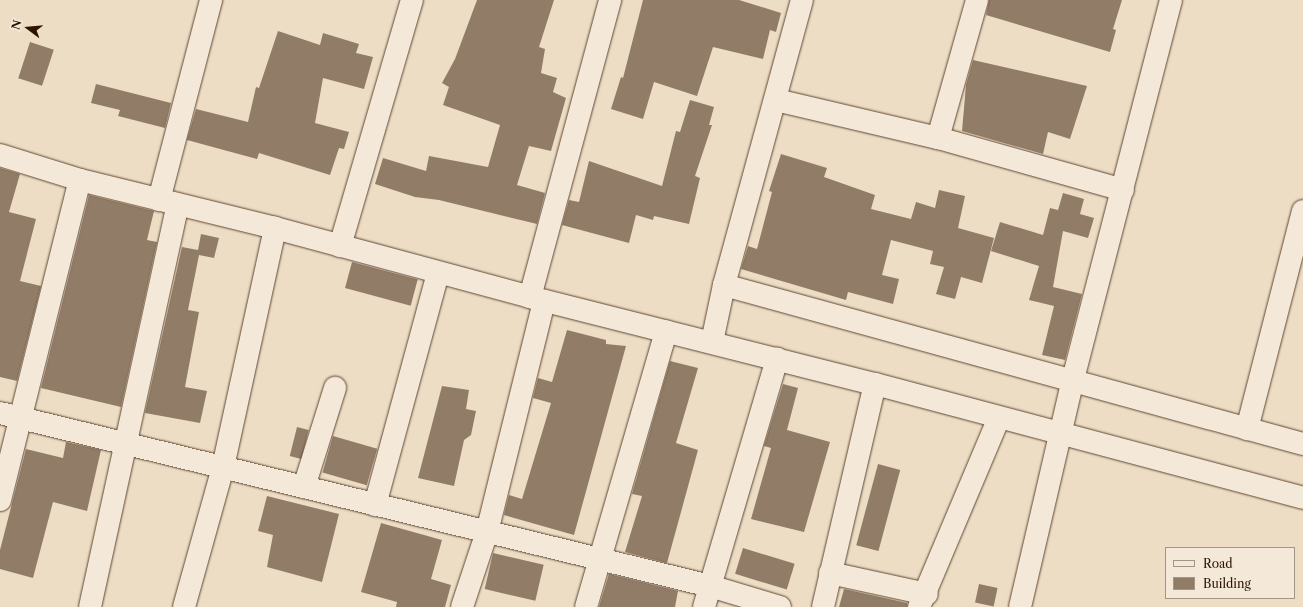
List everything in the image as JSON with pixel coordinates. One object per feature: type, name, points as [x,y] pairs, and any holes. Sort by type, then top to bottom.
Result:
[{"type":"street","points":[[90,607],[126,444],[168,202],[211,0]]},
{"type":"street","points":[[340,246],[412,0]]},
{"type":"street","points":[[462,607],[488,532],[537,299],[610,0]]},
{"type":"street","points":[[712,342],[724,285],[776,100],[802,0]]},
{"type":"street","points":[[938,138],[977,0]]},
{"type":"street","points":[[1020,607],[1073,379],[1171,0]]},
{"type":"street","points":[[776,100],[938,138],[1123,190]]},
{"type":"street","points":[[0,155],[80,180],[275,228],[438,273],[874,384],[1303,498]]},
{"type":"street","points":[[0,500],[9,415],[80,180]]},
{"type":"street","points":[[1247,429],[1303,211]]},
{"type":"street","points":[[184,607],[223,467],[275,228]]},
{"type":"street","points":[[375,504],[438,273]]},
{"type":"street","points":[[724,285],[1073,379],[1303,444]]},
{"type":"street","points":[[586,607],[666,331]]},
{"type":"street","points":[[704,607],[777,359]]},
{"type":"street","points":[[823,607],[874,384]]},
{"type":"street","points":[[304,487],[335,388]]},
{"type":"street","points":[[9,415],[710,586],[780,607]]},
{"type":"street","points":[[830,573],[923,600],[999,418]]},
{"type":"building","points":[[477,0],[554,0],[539,47],[545,49],[541,73],[557,78],[553,92],[566,98],[551,151],[529,146],[517,185],[545,193],[537,224],[439,200],[415,197],[375,184],[383,158],[426,171],[429,156],[488,167],[500,125],[443,105],[449,87],[442,83],[455,59]]},
{"type":"building","points":[[643,0],[739,0],[781,13],[776,32],[770,30],[763,59],[713,47],[697,96],[654,82],[643,119],[611,109],[621,77],[623,78]]},
{"type":"building","points":[[989,0],[1122,0],[1113,29],[1116,30],[1110,52],[986,15]]},
{"type":"building","points":[[278,31],[320,45],[323,33],[359,44],[356,53],[373,57],[364,89],[323,78],[315,123],[349,132],[344,149],[339,148],[330,175],[259,153],[257,159],[187,140],[196,109],[248,122],[256,87],[259,88]]},
{"type":"building","points":[[30,42],[54,50],[42,86],[18,78]]},
{"type":"building","points":[[973,60],[1087,86],[1070,139],[1048,132],[1043,154],[962,131],[966,85]]},
{"type":"building","points":[[96,84],[171,103],[165,128],[118,116],[120,110],[91,103]]},
{"type":"building","points":[[690,100],[714,107],[709,125],[712,125],[695,176],[700,178],[689,224],[654,216],[653,220],[636,215],[629,243],[562,225],[569,200],[579,202],[589,161],[662,186],[676,131],[680,132]]},
{"type":"building","points":[[781,154],[827,168],[824,177],[875,195],[871,209],[911,219],[916,202],[935,208],[939,190],[965,196],[958,228],[994,238],[982,283],[961,277],[955,299],[936,294],[944,267],[930,264],[933,251],[891,240],[882,275],[899,279],[893,304],[848,292],[846,300],[741,269],[748,246],[757,249],[772,192],[769,191]]},
{"type":"building","points":[[0,168],[20,174],[9,212],[36,219],[20,281],[41,286],[17,381],[0,377]]},
{"type":"building","points":[[1063,193],[1084,199],[1080,214],[1094,218],[1088,238],[1063,231],[1053,287],[1082,294],[1065,360],[1042,355],[1054,306],[1029,300],[1039,266],[991,251],[1000,222],[1043,235],[1050,208],[1058,210]]},
{"type":"building","points":[[89,195],[154,211],[147,240],[157,242],[121,407],[41,388]]},
{"type":"building","points":[[201,234],[219,238],[214,258],[199,255],[188,310],[199,312],[185,387],[207,391],[200,423],[145,413],[182,247],[198,250]]},
{"type":"building","points":[[352,262],[418,280],[411,306],[345,288]]},
{"type":"building","points":[[567,330],[606,340],[606,344],[626,346],[574,535],[504,515],[509,495],[522,499],[551,403],[533,398],[538,378],[552,382]]},
{"type":"building","points":[[670,361],[698,368],[676,443],[698,450],[667,563],[625,552],[642,496],[632,494]]},
{"type":"building","points":[[783,384],[798,388],[787,430],[830,442],[804,532],[751,519],[771,448],[764,446]]},
{"type":"building","points":[[442,386],[469,390],[466,409],[476,411],[471,435],[464,440],[454,486],[418,478]]},
{"type":"building","points":[[297,427],[309,430],[301,459],[290,456]]},
{"type":"building","points":[[333,436],[377,449],[367,485],[323,473]]},
{"type":"building","points":[[66,442],[101,450],[87,511],[53,502],[33,578],[0,569],[0,550],[26,449],[63,458]]},
{"type":"building","points":[[878,464],[900,470],[878,551],[856,545]]},
{"type":"building","points":[[267,496],[339,514],[322,582],[267,567],[273,535],[258,531]]},
{"type":"building","points":[[381,523],[442,540],[431,579],[451,585],[445,607],[396,607],[397,602],[361,592]]},
{"type":"building","points":[[743,548],[795,564],[787,590],[735,574]]},
{"type":"building","points":[[493,553],[544,565],[535,601],[485,589]]},
{"type":"building","points":[[609,574],[678,591],[675,607],[599,607]]},
{"type":"building","points":[[979,584],[998,588],[994,607],[975,603]]},
{"type":"building","points":[[844,589],[907,603],[907,607],[839,607]]}]
